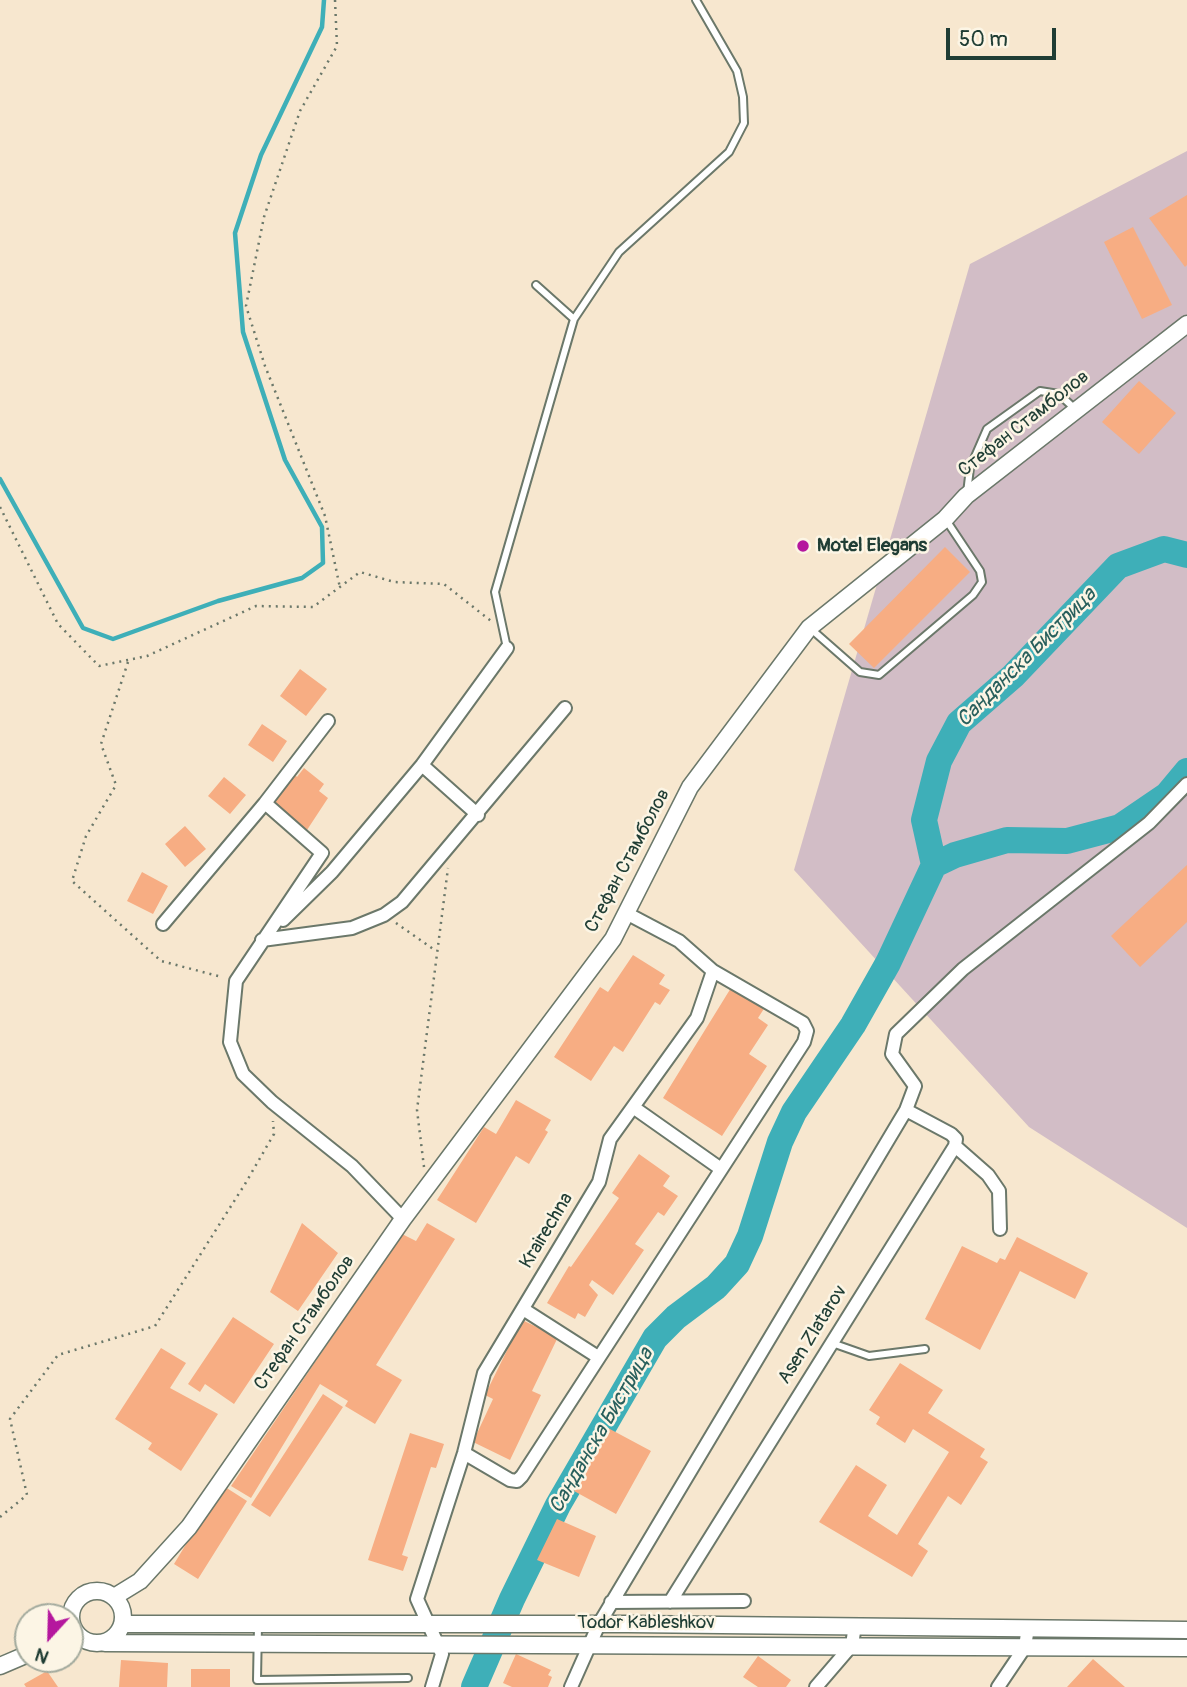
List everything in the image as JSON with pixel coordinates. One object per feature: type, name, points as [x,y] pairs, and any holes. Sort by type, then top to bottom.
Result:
[{"type":"street","name":"Стефан Стамболов","points":[[114,1597],[140,1581],[190,1527],[403,1219],[613,939],[690,787],[809,628],[945,519],[966,496],[1187,324]]},
{"type":"street","points":[[262,940],[331,872],[422,765],[507,648]]},
{"type":"street","points":[[262,940],[352,928],[384,915],[402,902],[478,815],[565,708]]},
{"type":"street","points":[[163,924],[265,803],[328,721]]},
{"type":"street","points":[[422,765],[478,815]]},
{"type":"street","name":"Asen Zlatarov","points":[[571,1687],[587,1643],[906,1110],[915,1086],[892,1054],[896,1034],[963,969],[1149,823],[1187,785]]},
{"type":"street","points":[[265,803],[322,853],[236,981],[230,1042],[243,1074],[272,1102],[352,1166],[403,1219]]},
{"type":"street","points":[[464,1453],[510,1480],[517,1481],[804,1042],[807,1031],[803,1023],[713,971],[679,941],[626,914]]},
{"type":"street","name":"Krairechna","points":[[427,1624],[417,1599],[464,1453],[484,1373],[599,1182],[610,1139],[697,1018],[713,971]]},
{"type":"street","points":[[634,1107],[721,1169]]},
{"type":"street","points":[[906,1110],[951,1134],[956,1139],[955,1146],[988,1175],[999,1191],[1000,1229]]},
{"type":"street","name":"Asen Zlatarov","points":[[670,1602],[955,1146]]},
{"type":"street","points":[[523,1309],[598,1357]]},
{"type":"street","points":[[75,1603],[88,1593],[102,1591],[114,1597],[121,1606],[123,1624],[117,1636],[84,1644]]},
{"type":"street","points":[[611,1602],[744,1601]]},
{"type":"street","name":"Todor Kableshkov","points":[[123,1624],[514,1623],[1187,1630]]},
{"type":"street","points":[[427,1624],[440,1643],[442,1654],[432,1687]]},
{"type":"street","points":[[816,1687],[852,1645],[855,1625]]},
{"type":"street","points":[[998,1687],[1025,1647],[1028,1627]]},
{"type":"street","points":[[84,1635],[97,1643]]},
{"type":"street","name":"Todor Kableshkov","points":[[97,1643],[587,1643],[1187,1648]]},
{"type":"lane","points":[[507,648],[495,592],[574,319],[620,252],[729,152],[744,123],[743,97],[737,71],[696,0]]},
{"type":"lane","points":[[536,285],[574,319]]},
{"type":"lane","points":[[966,496],[970,468],[987,429],[1040,390],[1059,394],[1076,410]]},
{"type":"lane","points":[[809,628],[860,672],[879,675],[973,595],[982,582],[980,571],[945,519]]},
{"type":"lane","points":[[831,1342],[869,1356],[925,1349]]},
{"type":"lane","points":[[258,1625],[257,1680],[363,1683],[408,1678]]},
{"type":"path","points":[[335,0],[337,46],[300,111],[264,217],[246,306],[265,366],[326,516],[340,588]]},
{"type":"path","points":[[0,507],[58,624],[99,666],[147,656],[256,606],[313,607],[360,572],[394,582],[444,584],[503,628]]},
{"type":"path","points":[[129,660],[101,744],[116,785],[86,836],[72,881],[161,961],[236,981]]},
{"type":"path","points":[[426,1188],[417,1110],[451,846]]},
{"type":"path","points":[[384,915],[436,951]]},
{"type":"path","points":[[0,1517],[27,1495],[10,1419],[58,1355],[155,1326],[274,1133],[272,1102]]},
{"type":"shaded area","points":[[1187,151],[1187,1228],[1029,1127],[794,870],[970,264]]},
{"type":"building","points":[[1187,195],[1187,265],[1185,267],[1149,218]]},
{"type":"building","points":[[1133,227],[1172,305],[1142,319],[1104,242]]},
{"type":"building","points":[[1139,381],[1176,413],[1139,454],[1102,422]]},
{"type":"building","points":[[945,547],[970,572],[874,668],[849,644]]},
{"type":"building","points":[[300,669],[327,689],[306,716],[280,696]]},
{"type":"building","points":[[262,724],[287,741],[273,762],[248,745]]},
{"type":"building","points":[[304,768],[324,784],[319,791],[328,798],[307,830],[271,802],[293,773],[297,777]]},
{"type":"building","points":[[224,777],[246,795],[230,814],[208,796]]},
{"type":"building","points":[[185,826],[206,849],[185,867],[165,844]]},
{"type":"building","points":[[1187,865],[1187,922],[1140,967],[1111,936]]},
{"type":"building","points":[[142,872],[168,886],[153,914],[127,901]]},
{"type":"building","points":[[633,955],[665,975],[659,984],[670,990],[660,1005],[655,1002],[623,1052],[614,1046],[591,1081],[554,1057],[600,987],[608,992]]},
{"type":"building","points":[[734,983],[767,1004],[758,1018],[768,1025],[749,1054],[767,1066],[722,1136],[663,1098]]},
{"type":"building","points":[[516,1100],[551,1120],[545,1130],[548,1132],[529,1164],[516,1156],[476,1223],[437,1200],[484,1127],[496,1134]]},
{"type":"building","points":[[639,1154],[670,1176],[663,1186],[678,1196],[664,1216],[658,1212],[635,1244],[644,1250],[613,1295],[592,1280],[589,1285],[598,1295],[585,1317],[578,1313],[575,1319],[547,1303],[569,1266],[571,1267],[619,1198],[612,1193]]},
{"type":"building","points":[[302,1223],[338,1253],[298,1311],[270,1292]]},
{"type":"building","points":[[427,1223],[455,1239],[376,1365],[402,1380],[375,1424],[345,1406],[348,1401],[320,1384],[251,1498],[231,1486],[402,1234],[416,1241]]},
{"type":"building","points":[[1017,1237],[1088,1273],[1075,1299],[1020,1271],[980,1350],[925,1319],[962,1246],[997,1263],[1000,1258],[1005,1260]]},
{"type":"building","points":[[233,1317],[274,1344],[234,1404],[205,1384],[200,1392],[188,1384]]},
{"type":"building","points":[[522,1320],[558,1337],[532,1391],[541,1395],[510,1460],[473,1442],[493,1399],[485,1395]]},
{"type":"building","points":[[161,1348],[186,1363],[170,1388],[218,1414],[181,1471],[148,1449],[152,1443],[115,1419]]},
{"type":"building","points":[[900,1363],[943,1390],[928,1413],[985,1449],[980,1457],[988,1462],[961,1505],[948,1496],[918,1544],[928,1551],[912,1577],[819,1522],[856,1465],[887,1485],[868,1516],[897,1535],[949,1452],[913,1429],[905,1443],[876,1424],[880,1417],[869,1410]]},
{"type":"building","points":[[323,1394],[343,1407],[270,1517],[251,1505]]},
{"type":"building","points":[[608,1428],[651,1451],[616,1514],[574,1491]]},
{"type":"building","points":[[410,1433],[444,1444],[436,1468],[431,1467],[402,1555],[408,1557],[403,1571],[368,1560]]},
{"type":"building","points":[[222,1485],[247,1501],[198,1579],[174,1564]]},
{"type":"building","points":[[557,1519],[596,1536],[579,1577],[537,1560]]},
{"type":"building","points":[[516,1654],[551,1670],[548,1675],[552,1677],[548,1687],[512,1687],[503,1683]]},
{"type":"building","points":[[758,1656],[791,1680],[786,1687],[758,1687],[743,1677]]},
{"type":"building","points":[[1093,1659],[1125,1687],[1067,1687]]},
{"type":"building","points":[[121,1660],[168,1663],[167,1687],[119,1687]]},
{"type":"building","points":[[191,1669],[230,1669],[230,1687],[191,1687]]},
{"type":"building","points":[[48,1673],[58,1687],[26,1687],[24,1684]]},
{"type":"waterway","points":[[0,479],[83,628],[113,639],[218,601],[302,578],[323,563],[322,527],[285,460],[243,332],[235,233],[261,155],[322,27],[324,0]]},
{"type":"waterway","name":"Санданска Бистрица","points":[[474,1687],[512,1599],[558,1505],[655,1338],[676,1317],[716,1287],[737,1264],[750,1236],[780,1142],[794,1112],[853,1025],[888,963],[934,865],[924,820],[939,761],[959,723],[1013,676],[1118,566],[1164,549],[1187,555]]},
{"type":"waterway","name":"Санданска Бистрица","points":[[934,865],[955,855],[1007,840],[1067,841],[1120,827],[1167,795],[1187,771]]},
{"type":"place","name":"Motel Elegans","points":[[803,546]]}]
